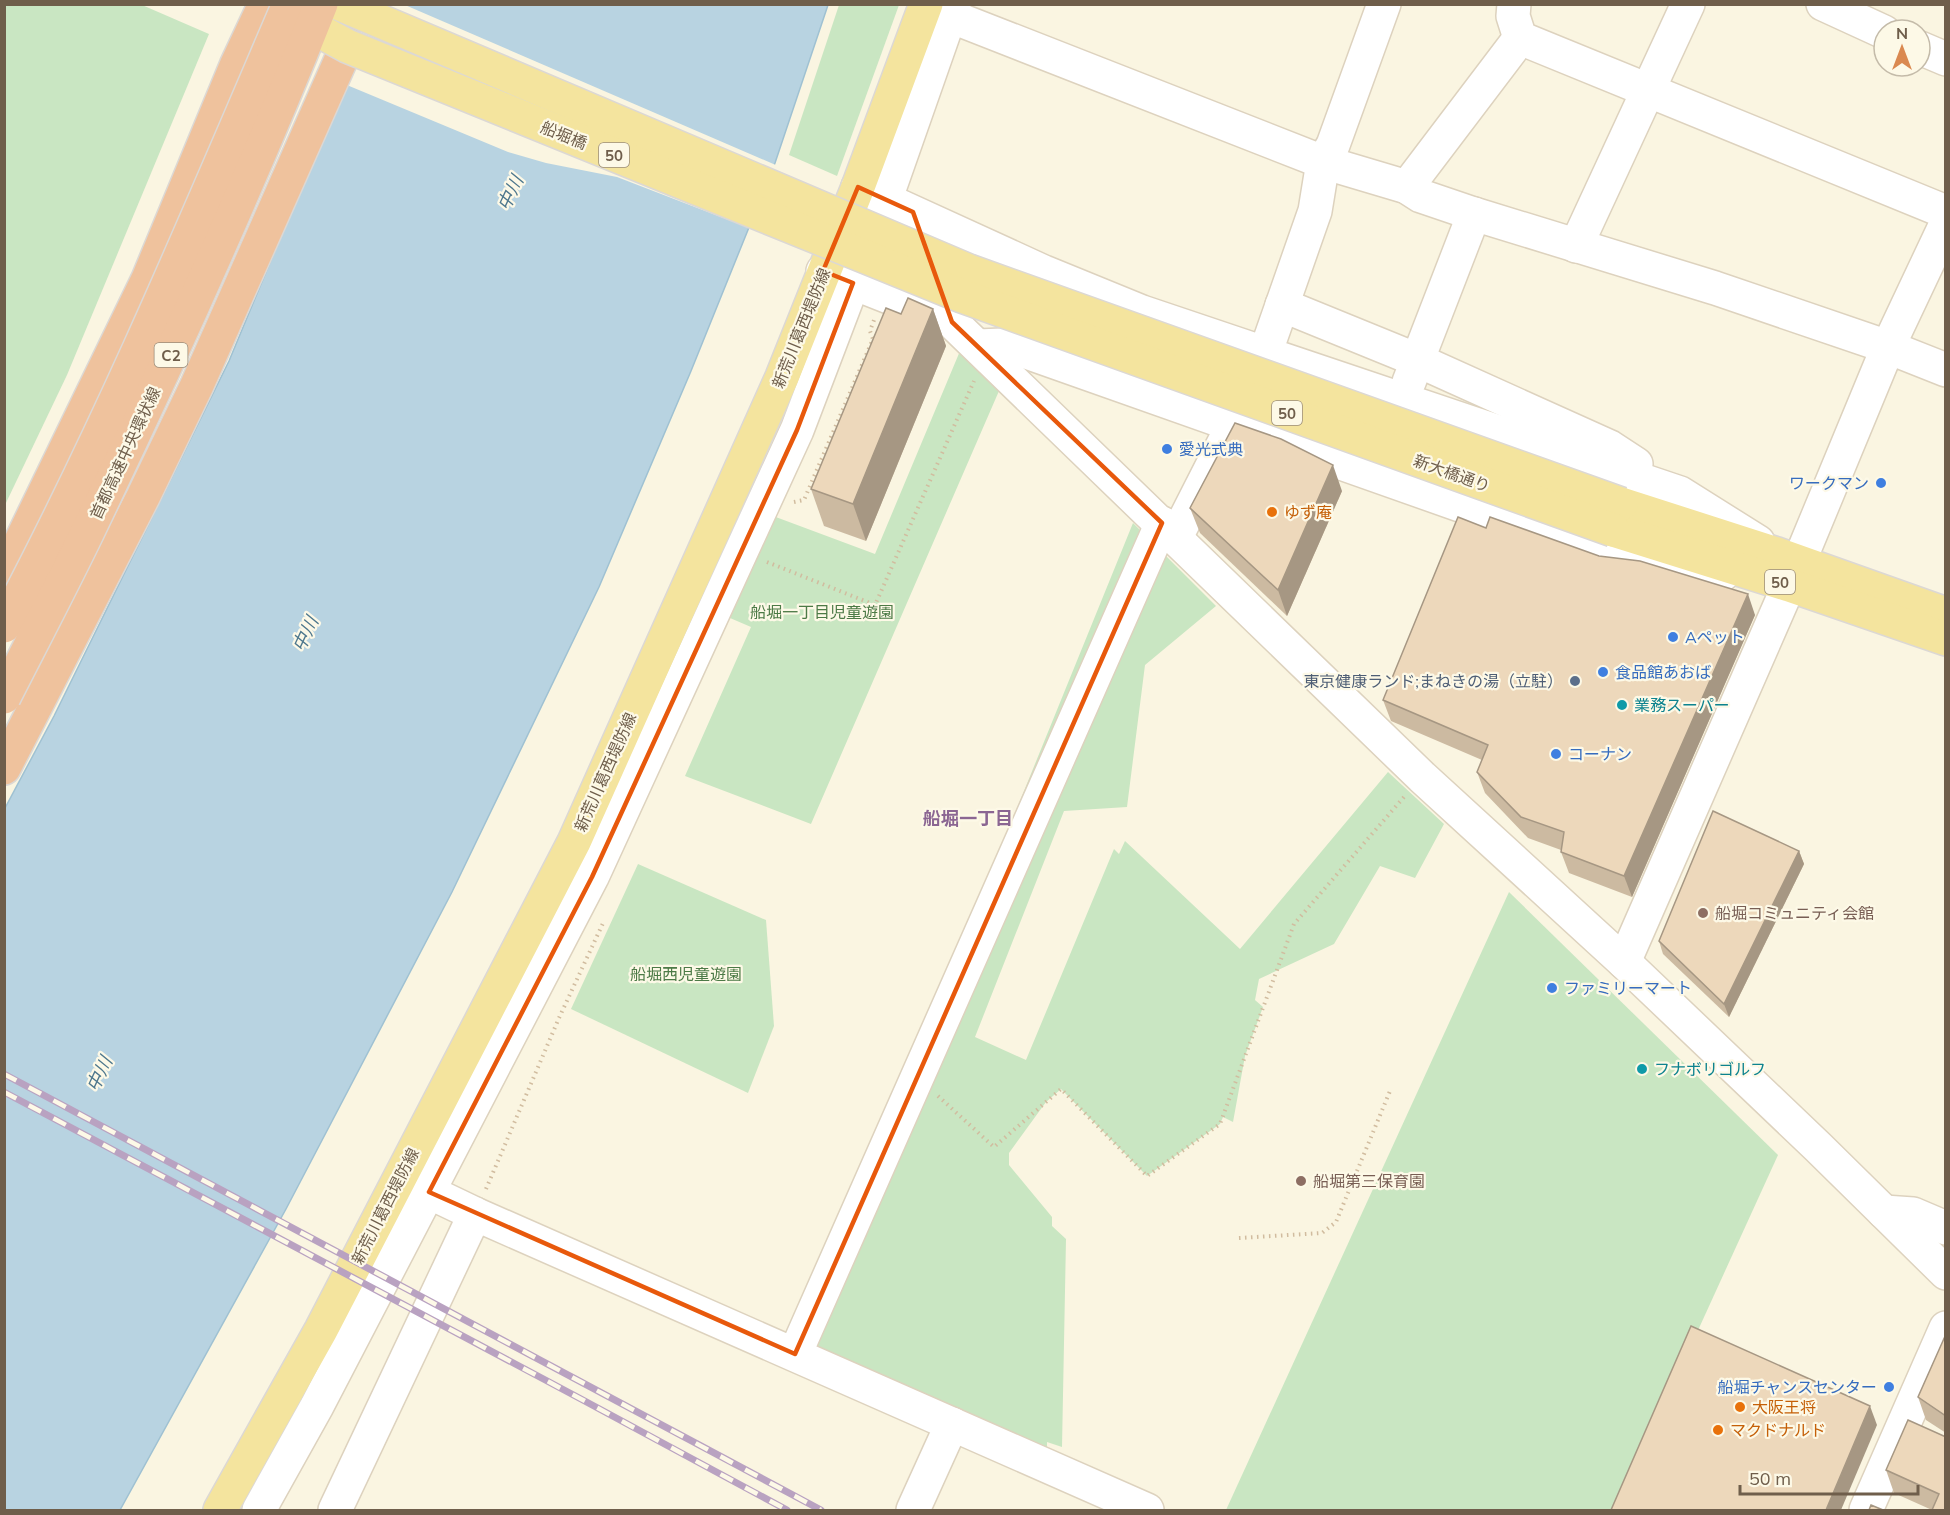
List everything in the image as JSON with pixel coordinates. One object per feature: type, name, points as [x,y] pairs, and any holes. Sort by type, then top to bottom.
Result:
[{"type":"highway","points":[[4,576],[148,279],[236,66],[265,4]]},
{"type":"highway","name":"首都高速中央環状線","points":[[4,626],[54,532],[125,380],[289,4]]},
{"type":"highway","points":[[4,768],[143,497],[197,385],[347,46],[333,19],[321,4]]},
{"type":"highway","name":"首都高速中央環状線","points":[[4,697],[87,533],[156,388],[223,238],[321,4]]},
{"type":"main road","name":"船堀橋","points":[[271,4],[347,46],[961,296]]},
{"type":"main road","name":"船堀橋","points":[[340,4],[961,296]]},
{"type":"main road","name":"新荒川葛西堤防線","points":[[220,1510],[321,1330],[574,842],[782,377],[838,277],[886,199],[944,8]]},
{"type":"main road","name":"新大橋通り","points":[[961,296],[1617,517],[1784,570],[1946,614]]},
{"type":"main road","name":"新大橋通り","points":[[1784,570],[1946,639]]},
{"type":"street","points":[[1265,354],[1315,211],[1323,162],[1332,145],[1384,4]]},
{"type":"street","points":[[1514,4],[1513,16],[1520,38]]},
{"type":"street","points":[[1576,246],[1688,4]]},
{"type":"street","points":[[1823,4],[1872,26]]},
{"type":"street","points":[[944,8],[1323,162],[1407,187],[1421,196],[1474,214],[1715,288],[1888,347],[1946,370]]},
{"type":"street","points":[[1407,187],[1520,38]]},
{"type":"street","points":[[1520,38],[1946,212]]},
{"type":"street","points":[[1932,53],[1946,59]]},
{"type":"street","points":[[886,199],[917,220],[961,296],[982,350],[1422,777],[1624,962],[1818,1147],[1946,1274]]},
{"type":"street","points":[[886,199],[1044,272],[1131,308],[1680,493]]},
{"type":"street","points":[[1402,400],[1474,214]]},
{"type":"street","points":[[1624,962],[1784,570],[1946,224]]},
{"type":"street","points":[[259,1510],[317,1406],[592,877],[797,430],[838,277],[884,295],[961,296]]},
{"type":"street","points":[[1282,305],[1417,360],[1610,447],[1680,493],[1784,570]]},
{"type":"street","points":[[982,350],[1002,345],[1015,348],[1613,559],[1784,570]]},
{"type":"street","points":[[795,1354],[916,1079],[1169,530],[1233,425]]},
{"type":"street","points":[[429,1192],[1147,1510]]},
{"type":"street","points":[[1884,1212],[1913,1214],[1946,1228]]},
{"type":"street","points":[[335,1510],[476,1214]]},
{"type":"street","points":[[1868,1510],[1946,1328]]},
{"type":"street","points":[[913,1510],[952,1424]]},
{"type":"path","points":[[760,509],[804,500],[873,339],[870,332],[884,295]]},
{"type":"path","points":[[741,552],[875,605],[982,350]]},
{"type":"path","points":[[916,1079],[994,1147],[1061,1089],[1147,1176],[1220,1124],[1294,924],[1422,777]]},
{"type":"path","points":[[1239,1238],[1322,1233],[1336,1222],[1390,1091]]},
{"type":"highlighted area","points":[[858,187],[913,212],[952,322],[1162,523],[795,1354],[429,1192],[592,877],[797,430],[853,283],[823,271]]},
{"type":"green space","points":[[5,4],[142,5],[209,34],[67,375],[5,505]]},
{"type":"green space","points":[[839,5],[899,5],[837,176],[789,155]]},
{"type":"green space","name":"船堀一丁目児童遊園","points":[[960,351],[1002,384],[811,824],[685,776],[751,627],[723,615],[765,513],[875,554]]},
{"type":"green space","points":[[1133,523],[1216,606],[1145,665],[1127,807],[1064,811],[975,1037],[1026,1060],[1114,849],[1119,854],[1125,841],[1240,949],[1388,772],[1444,824],[1415,878],[1380,866],[1334,944],[1259,979],[1255,1000],[1263,1007],[1245,1056],[1233,1122],[1223,1117],[1220,1124],[1147,1176],[1061,1089],[1046,1102],[1009,1153],[1009,1165],[1052,1217],[1052,1226],[1066,1239],[1062,1447],[1047,1442],[1047,1466],[795,1354]]},
{"type":"green space","name":"船堀西児童遊園","points":[[638,864],[766,920],[774,1026],[748,1093],[571,1009]]},
{"type":"green space","points":[[1509,892],[1778,1155],[1616,1510],[1226,1510]]},
{"type":"water","name":"中川","points":[[377,5],[828,5],[775,163],[691,371],[599,587],[452,892],[286,1209],[120,1510],[5,1510],[4,810],[54,716],[229,361]]},
{"type":"pier","points":[[373,4],[405,5],[778,166],[752,229],[617,177],[546,163],[508,152],[342,83]]},
{"type":"building","points":[[908,298],[933,309],[853,504],[811,489],[886,308],[901,314]]},
{"type":"building","name":"ゆず庵","points":[[1235,423],[1281,439],[1333,465],[1278,590],[1190,508]]},
{"type":"building","name":"業務スーパー","points":[[1458,517],[1486,528],[1490,517],[1599,556],[1640,561],[1748,594],[1624,876],[1561,852],[1564,832],[1521,817],[1477,772],[1488,745],[1383,700]]},
{"type":"building","points":[[1713,811],[1799,851],[1724,1004],[1659,941]]},
{"type":"building","points":[[1691,1326],[1870,1406],[1826,1510],[1611,1510]]},
{"type":"building","points":[[1946,1334],[1946,1416],[1918,1397]]},
{"type":"building","points":[[1908,1420],[1946,1437],[1946,1510],[1932,1510],[1939,1494],[1886,1470]]},
{"type":"building","points":[[1871,1505],[1883,1510],[1869,1510]]},
{"type":"railway","points":[[4,1074],[821,1510]]},
{"type":"railway","points":[[4,1092],[787,1510]]},
{"type":"place","name":"愛光式典","points":[[1167,449]]},
{"type":"place","name":"ワークマン","points":[[1881,483]]},
{"type":"place","name":"ゆず庵","points":[[1272,512]]},
{"type":"place","name":"Aペット","points":[[1673,637]]},
{"type":"place","name":"食品館あおば","points":[[1603,672]]},
{"type":"place","name":"東京健康ランド;まねきの湯（立駐）","points":[[1575,681]]},
{"type":"place","name":"業務スーパー","points":[[1622,705]]},
{"type":"place","name":"コーナン","points":[[1556,754]]},
{"type":"place","name":"船堀コミュニティ会館","points":[[1703,913]]},
{"type":"place","name":"ファミリーマート","points":[[1552,988]]},
{"type":"place","name":"フナボリゴルフ","points":[[1642,1069]]},
{"type":"place","name":"船堀第三保育園","points":[[1301,1181]]},
{"type":"place","name":"船堀チャンスセンター","points":[[1889,1387]]},
{"type":"place","name":"大阪王将","points":[[1740,1407]]},
{"type":"place","name":"マクドナルド","points":[[1718,1430]]},
{"type":"district","name":"船堀一丁目","points":[[968,818]]}]
